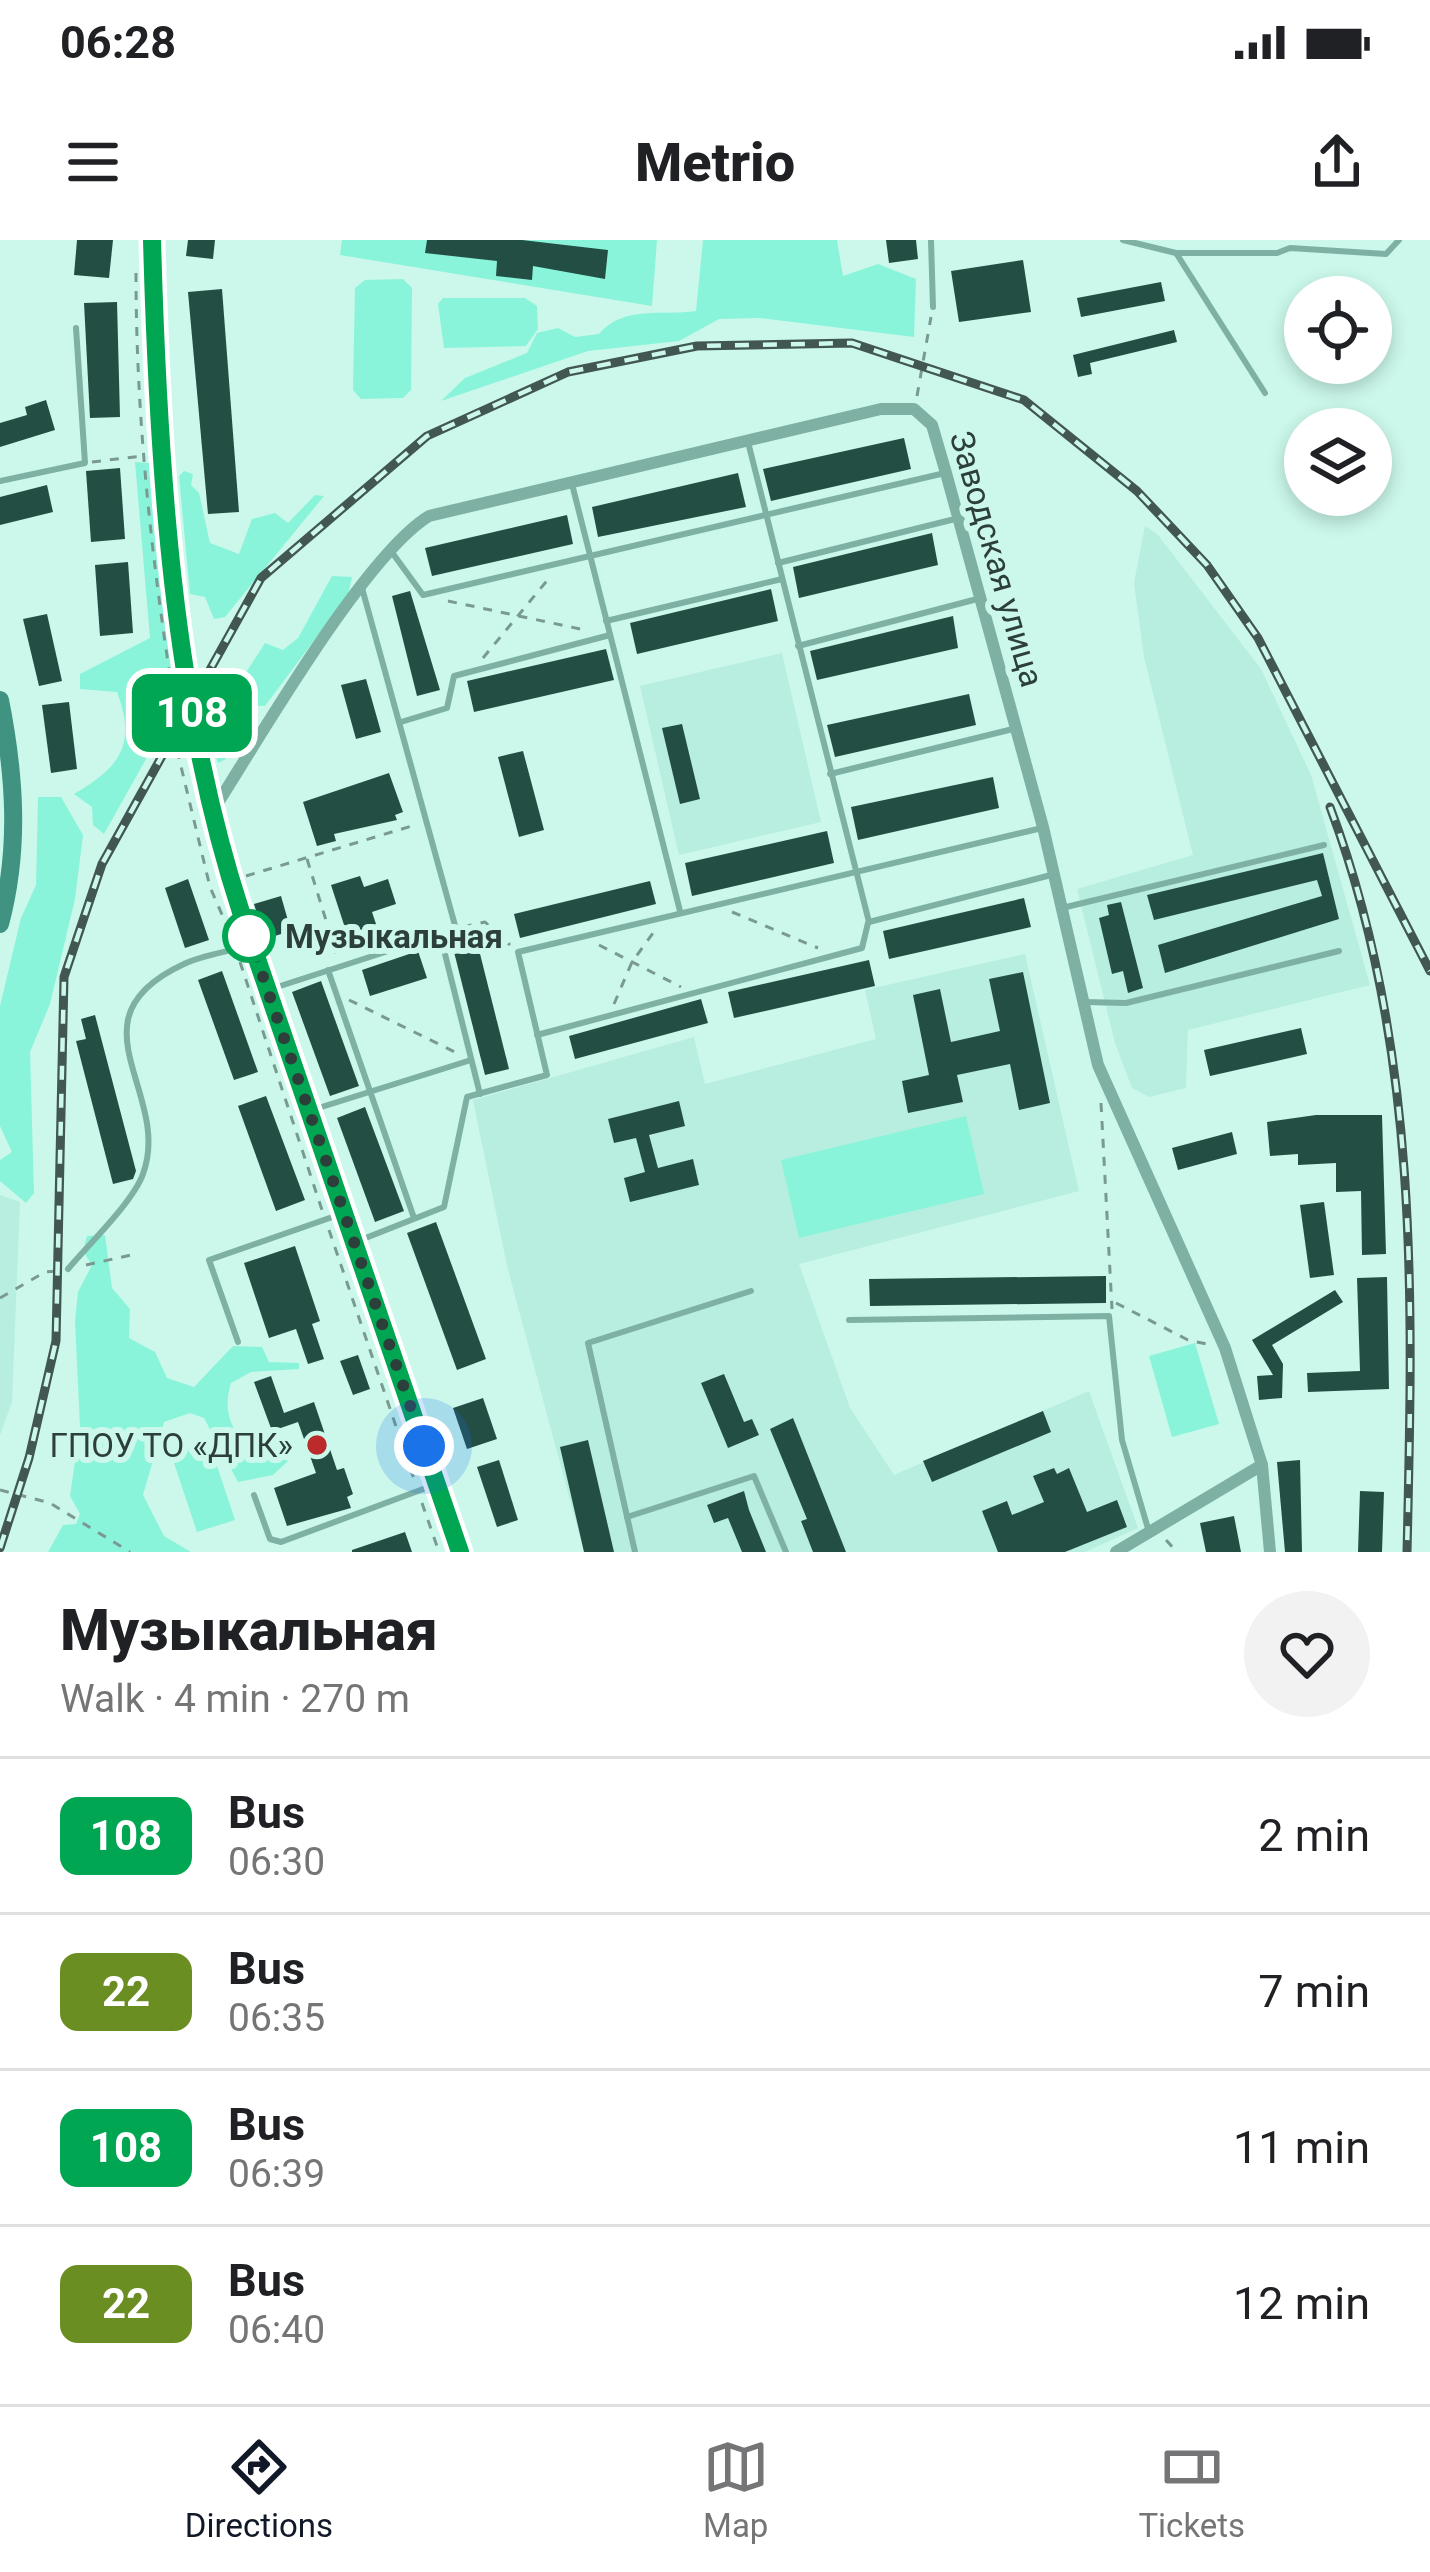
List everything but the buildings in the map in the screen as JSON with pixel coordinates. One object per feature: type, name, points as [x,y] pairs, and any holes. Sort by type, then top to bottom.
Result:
[{"type":"main road","points":[[152,240],[156,386],[190,704],[212,811],[267,990],[460,1552]]},
{"type":"main road","points":[[0,700],[6,875],[0,924]]},
{"type":"street","name":"Заводская улица","points":[[212,811],[362,589],[408,529],[429,516],[881,409],[914,410],[932,425],[946,473],[1043,827],[1098,1065],[1225,1348],[1262,1465],[1270,1552]]},
{"type":"street","points":[[1116,1552],[1262,1465]]},
{"type":"lane","points":[[931,240],[933,308]]},
{"type":"lane","points":[[1123,240],[1175,253],[1276,253],[1290,244],[1386,254],[1399,240]]},
{"type":"lane","points":[[1341,251],[1342,240]]},
{"type":"lane","points":[[1175,253],[1264,393]]},
{"type":"lane","points":[[0,481],[85,463],[76,328]]},
{"type":"lane","points":[[537,1035],[862,949],[869,922],[747,441]]},
{"type":"lane","points":[[391,551],[423,595],[946,473]]},
{"type":"lane","points":[[572,482],[680,910]]},
{"type":"lane","points":[[778,563],[958,518]]},
{"type":"lane","points":[[607,621],[782,579]]},
{"type":"lane","points":[[267,990],[456,929],[362,589]]},
{"type":"lane","points":[[798,646],[981,598]]},
{"type":"lane","points":[[401,722],[447,708],[454,676],[610,635]]},
{"type":"lane","points":[[830,774],[1016,728]]},
{"type":"lane","points":[[355,1242],[444,1207],[467,1097],[547,1075],[518,952],[1043,827]]},
{"type":"lane","points":[[1062,908],[1324,845]]},
{"type":"lane","points":[[869,922],[1054,874]]},
{"type":"lane","points":[[440,934],[480,1094]]},
{"type":"lane","points":[[68,1269],[142,1176],[152,1124],[124,1045],[127,1015],[157,982],[184,964],[252,944]]},
{"type":"lane","points":[[1084,1002],[1126,1004],[1339,950]]},
{"type":"lane","points":[[328,970],[415,1218]]},
{"type":"lane","points":[[309,1111],[472,1060]]},
{"type":"lane","points":[[238,1342],[209,1260],[344,1213]]},
{"type":"lane","points":[[635,1552],[588,1343],[752,1291]]},
{"type":"lane","points":[[849,1320],[1109,1316],[1122,1440],[1152,1530]]},
{"type":"lane","points":[[627,1517],[754,1476],[786,1552]]},
{"type":"lane","points":[[254,1495],[270,1539],[281,1542],[437,1484]]},
{"type":"path","points":[[914,410],[933,308]]},
{"type":"path","points":[[85,463],[143,456]]},
{"type":"path","points":[[470,672],[522,616],[560,563]]},
{"type":"path","points":[[423,595],[610,635]]},
{"type":"path","points":[[231,880],[428,821]]},
{"type":"path","points":[[306,858],[340,966]]},
{"type":"path","points":[[712,903],[836,956]]},
{"type":"path","points":[[608,1016],[632,962],[668,914]]},
{"type":"path","points":[[456,929],[485,922],[518,952]]},
{"type":"path","points":[[580,936],[693,994]]},
{"type":"path","points":[[337,994],[472,1060]]},
{"type":"path","points":[[1098,1065],[1114,1302],[1109,1316]]},
{"type":"path","points":[[1114,1302],[1188,1340],[1225,1348]]},
{"type":"path","points":[[0,1490],[50,1503],[130,1552]]},
{"type":"path","points":[[1152,1530],[1177,1552]]},
{"type":"shaded area","points":[[1145,526],[1158,535],[1261,669],[1311,775],[1370,985],[1188,1030],[1186,1088],[1149,1097],[1132,1088],[1115,1043],[1077,889],[1193,855],[1144,657],[1134,583]]},
{"type":"shaded area","points":[[782,653],[821,822],[679,855],[640,686]]},
{"type":"shaded area","points":[[1025,954],[1079,1191],[799,1264],[850,1408],[894,1475],[1089,1391],[1138,1528],[1085,1552],[584,1552],[507,1266],[473,1100],[694,1037],[705,1084],[876,1039],[865,990]]},
{"type":"shaded area","points":[[0,1195],[20,1202],[12,1402],[0,1435]]},
{"type":"green space","points":[[342,240],[657,240],[652,306],[340,255]]},
{"type":"green space","points":[[703,240],[837,240],[843,276],[878,264],[916,279],[914,337],[759,318],[719,319],[679,341],[588,351],[441,401],[465,378],[527,353],[537,333],[558,328],[575,337],[599,334],[632,315],[696,311]]},
{"type":"green space","points":[[403,279],[412,288],[411,390],[403,398],[361,399],[353,390],[355,288],[365,280]]},
{"type":"green space","points":[[443,298],[525,298],[537,306],[538,329],[526,346],[444,348],[438,304]]},
{"type":"green space","points":[[135,462],[149,463],[156,484],[175,685],[164,702],[164,727],[104,834],[93,825],[92,807],[74,794],[103,774],[120,753],[123,710],[117,692],[80,689],[80,674],[150,638]]},
{"type":"green space","points":[[184,471],[193,474],[191,485],[199,493],[210,543],[239,554],[252,519],[275,513],[288,523],[315,495],[324,496],[225,617],[214,619],[205,597],[190,594],[179,476]]},
{"type":"green space","points":[[332,576],[352,577],[348,595],[265,706],[246,705],[222,734],[226,759],[218,763],[208,731],[265,643],[283,650],[298,638]]},
{"type":"green space","points":[[38,797],[61,797],[83,835],[75,899],[50,1004],[30,1052],[34,1193],[26,1203],[0,1181],[0,1160],[12,1152],[0,1126],[0,1006],[21,918],[36,885]]},
{"type":"green space","points":[[966,1116],[984,1194],[799,1238],[781,1160]]},
{"type":"green space","points":[[105,1235],[112,1288],[130,1309],[129,1338],[155,1352],[167,1378],[194,1387],[233,1346],[262,1347],[269,1362],[299,1363],[299,1369],[251,1372],[231,1383],[228,1395],[236,1432],[254,1458],[272,1450],[288,1461],[273,1475],[238,1482],[204,1418],[190,1413],[164,1422],[143,1495],[164,1536],[191,1552],[48,1552],[63,1525],[76,1524],[80,1514],[70,1496],[80,1427],[75,1321],[78,1292],[92,1265],[83,1251],[87,1236]]},
{"type":"green space","points":[[1195,1343],[1219,1424],[1172,1437],[1149,1356]]},
{"type":"green space","points":[[209,1442],[235,1520],[197,1532],[171,1454]]},
{"type":"railway","points":[[0,1548],[29,1458],[56,1341],[64,977],[102,864],[261,578],[427,436],[568,372],[697,346],[852,343],[1024,400],[1137,491],[1207,565],[1258,638],[1430,971]]},
{"type":"railway","points":[[1330,807],[1359,897],[1381,989],[1395,1082],[1409,1269],[1407,1552]]},
{"type":"bus line","name":"108","points":[[152,240],[156,386],[190,704],[212,811],[241,912],[460,1552]]},
{"type":"place","name":"Музыкальная","points":[[249,936]]},
{"type":"place","name":"ГПОУ ТО «ДПК»","points":[[317,1445]]},
{"type":"route","points":[[249,936],[424,1446]]}]
